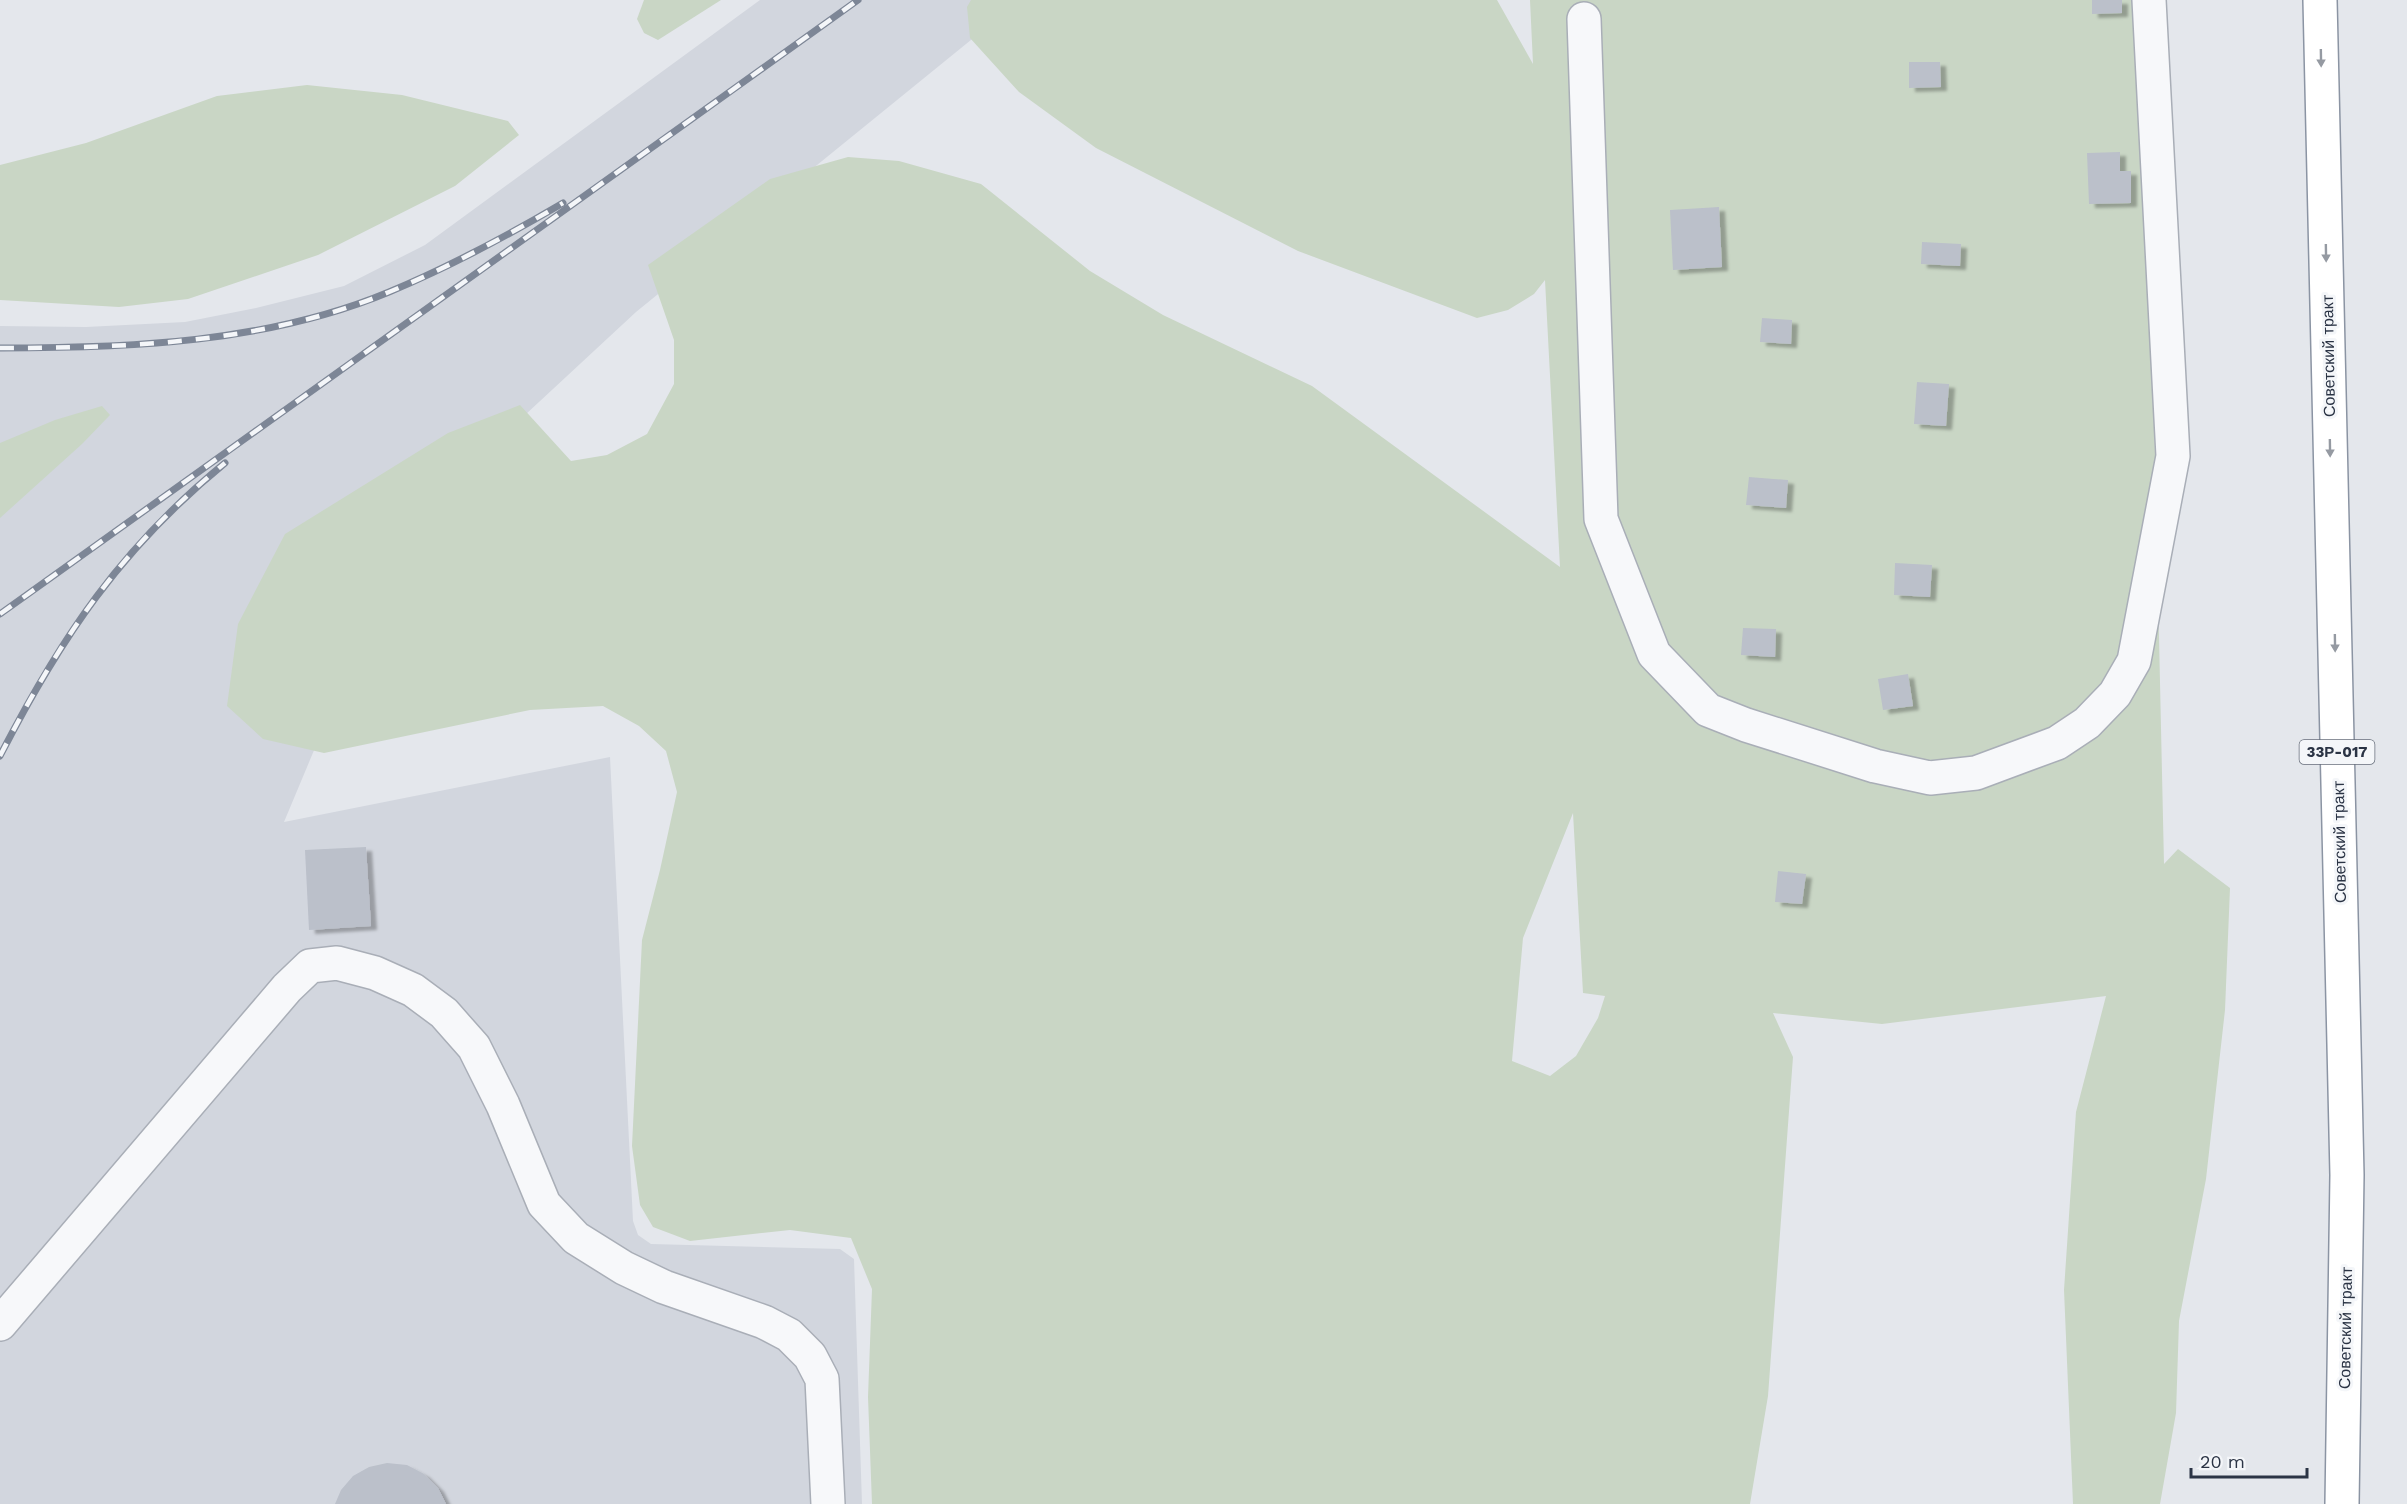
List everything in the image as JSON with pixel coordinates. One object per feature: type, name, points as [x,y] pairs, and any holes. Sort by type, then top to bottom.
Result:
[{"type":"highway","name":"Советский тракт","points":[[2320,0],[2347,1175],[2342,1504]]},
{"type":"lane","points":[[1584,19],[1601,519],[1654,654],[1708,710],[1746,725],[1875,766],[1930,778],[1976,773],[2057,743],[2087,723],[2115,694],[2134,661],[2173,456],[2150,0]]},
{"type":"lane","points":[[0,1324],[287,988],[310,966],[337,963],[375,973],[413,990],[444,1013],[474,1047],[503,1105],[544,1204],[576,1239],[624,1268],[664,1287],[764,1322],[789,1335],[810,1356],[822,1379],[828,1504]]},
{"type":"shaded area","points":[[760,0],[1020,0],[636,312],[499,439],[338,693],[284,822],[610,757],[633,1221],[638,1235],[651,1244],[840,1249],[854,1259],[862,1504],[0,1504],[0,326],[86,327],[185,322],[256,308],[344,286],[425,245]]},
{"type":"green space","points":[[644,0],[721,0],[658,40],[644,33],[637,19]]},
{"type":"green space","points":[[971,0],[1497,0],[1533,64],[1530,0],[2145,0],[2164,864],[2178,849],[2230,888],[2225,1010],[2206,1179],[2179,1321],[2176,1413],[2160,1504],[2073,1504],[2064,1290],[2076,1112],[2106,996],[1882,1024],[1773,1013],[1793,1057],[1768,1396],[1750,1504],[872,1504],[868,1397],[872,1289],[851,1238],[790,1230],[690,1241],[653,1227],[640,1205],[632,1146],[642,940],[677,792],[666,751],[639,726],[603,706],[530,710],[324,753],[263,739],[227,706],[238,624],[285,534],[448,433],[520,405],[571,461],[607,455],[647,434],[674,384],[674,340],[648,265],[770,179],[848,157],[899,161],[981,184],[1090,271],[1163,315],[1312,386],[1560,567],[1545,280],[1534,294],[1508,310],[1477,318],[1298,251],[1096,148],[1019,92],[970,38],[967,7]],"holes":[[[1573,813],[1583,993],[1605,996],[1598,1018],[1576,1056],[1550,1076],[1512,1061],[1523,938]]]},
{"type":"green space","points":[[307,85],[402,95],[508,121],[519,135],[455,186],[318,255],[188,299],[119,307],[0,300],[0,165],[86,143],[217,96]]},
{"type":"green space","points":[[102,406],[110,415],[82,444],[0,518],[0,443],[55,420]]},
{"type":"building","points":[[2092,0],[2122,0],[2122,13],[2092,14]]},
{"type":"building","points":[[1909,62],[1940,62],[1941,87],[1909,88]]},
{"type":"building","points":[[2120,152],[2120,171],[2131,171],[2131,203],[2089,204],[2087,153]]},
{"type":"building","points":[[1719,207],[1722,267],[1673,270],[1670,210]]},
{"type":"building","points":[[1922,242],[1961,244],[1960,266],[1921,264]]},
{"type":"building","points":[[1762,318],[1792,320],[1791,344],[1760,342]]},
{"type":"building","points":[[1917,382],[1949,384],[1946,426],[1914,424]]},
{"type":"building","points":[[1749,477],[1788,480],[1786,508],[1746,505]]},
{"type":"building","points":[[1895,563],[1932,565],[1930,597],[1894,595]]},
{"type":"building","points":[[1743,628],[1776,629],[1775,657],[1741,655]]},
{"type":"building","points":[[1908,674],[1913,706],[1883,710],[1878,679]]},
{"type":"building","points":[[366,847],[371,926],[309,930],[305,850]]},
{"type":"building","points":[[1778,871],[1806,874],[1802,904],[1775,902]]},
{"type":"building","points":[[387,1463],[407,1465],[424,1474],[438,1488],[446,1504],[335,1504],[341,1490],[353,1476],[369,1467]]},
{"type":"railway","points":[[0,614],[858,0]]},
{"type":"railway","points":[[0,348],[148,344],[247,332],[295,322],[343,309],[389,292],[478,250],[563,203]]},
{"type":"railway","points":[[0,756],[46,672],[96,597],[155,528],[225,463]]}]
